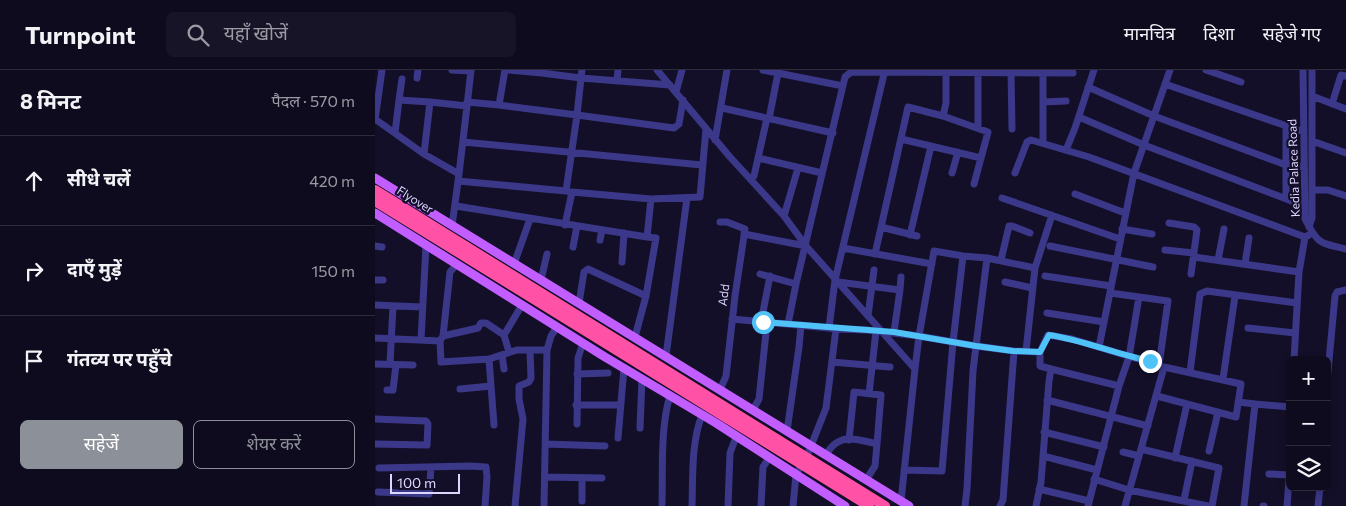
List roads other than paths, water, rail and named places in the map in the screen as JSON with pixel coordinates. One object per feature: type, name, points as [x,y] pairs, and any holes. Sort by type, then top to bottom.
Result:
[{"type":"highway","name":"Flyover","points":[[375,190],[439,236]]},
{"type":"highway","name":"Flyover","points":[[375,201],[439,236]]},
{"type":"highway","points":[[439,236],[794,454],[869,506]]},
{"type":"highway","points":[[812,466],[885,506]]},
{"type":"main road","points":[[375,178],[905,504]]},
{"type":"main road","points":[[375,213],[670,395],[796,475],[833,503],[845,506]]},
{"type":"street","points":[[382,70],[375,120],[459,178],[569,192],[651,199],[700,197],[706,129]]},
{"type":"street","points":[[417,78],[418,70]]},
{"type":"street","points":[[452,70],[471,71],[456,206],[452,226]]},
{"type":"street","points":[[499,106],[505,70]]},
{"type":"street","points":[[509,70],[581,74],[617,81],[670,85]]},
{"type":"street","points":[[617,81],[618,70]]},
{"type":"street","points":[[657,70],[715,140],[784,216],[806,246],[879,331],[915,369]]},
{"type":"street","points":[[676,92],[681,70]]},
{"type":"street","points":[[715,140],[727,70]]},
{"type":"street","points":[[763,70],[843,86]]},
{"type":"street","points":[[1066,150],[1094,70]]},
{"type":"street","points":[[1099,347],[1134,174],[1170,70]]},
{"type":"street","points":[[1206,70],[1241,82]]},
{"type":"street","name":"Kedia Palace Road","points":[[1303,70],[1305,219],[1309,232]]},
{"type":"street","name":"Kedia Palace Road","points":[[1309,232],[1313,218],[1312,70]]},
{"type":"street","points":[[793,506],[796,475],[811,446],[826,408],[832,362],[837,281],[843,248],[885,71]]},
{"type":"street","points":[[788,324],[845,77],[851,72],[885,71],[1073,73]]},
{"type":"street","points":[[1011,72],[1012,129]]},
{"type":"street","points":[[751,179],[754,176],[778,73]]},
{"type":"street","points":[[943,116],[946,103],[946,73]]},
{"type":"street","points":[[978,73],[978,128]]},
{"type":"street","points":[[1043,73],[1043,143]]},
{"type":"street","points":[[565,225],[581,74]]},
{"type":"street","points":[[1332,104],[1341,75],[1346,76]]},
{"type":"street","points":[[395,133],[402,79]]},
{"type":"street","points":[[1165,84],[1304,132]]},
{"type":"street","points":[[1088,87],[1154,116],[1286,165],[1304,167]]},
{"type":"street","points":[[1312,96],[1346,108]]},
{"type":"street","points":[[399,100],[499,106],[675,128],[679,124],[683,100]]},
{"type":"street","points":[[1043,102],[1066,101]]},
{"type":"street","points":[[424,154],[430,102]]},
{"type":"street","points":[[875,254],[908,107],[943,116],[988,132],[975,184]]},
{"type":"street","points":[[721,108],[833,133]]},
{"type":"street","points":[[1079,117],[1144,145],[1297,203],[1305,203]]},
{"type":"street","points":[[1286,126],[1286,198]]},
{"type":"street","points":[[901,139],[981,158]]},
{"type":"street","points":[[1015,173],[1027,142],[1031,140],[1066,150],[1309,232],[1321,242],[1346,248]]},
{"type":"street","points":[[1312,141],[1346,152]]},
{"type":"street","points":[[463,142],[702,165]]},
{"type":"street","points":[[881,227],[913,235],[931,146]]},
{"type":"street","points":[[953,173],[958,152]]},
{"type":"street","points":[[758,158],[822,173]]},
{"type":"street","points":[[784,216],[798,168]]},
{"type":"street","points":[[1313,190],[1328,190],[1346,196]]},
{"type":"street","points":[[1075,194],[1125,213]]},
{"type":"street","points":[[666,356],[687,198]]},
{"type":"street","points":[[1002,198],[1120,239]]},
{"type":"street","points":[[647,236],[651,199]]},
{"type":"street","points":[[456,206],[565,225],[656,238],[646,296],[635,337]]},
{"type":"street","points":[[1026,351],[1035,268],[1052,215]]},
{"type":"street","points":[[514,264],[530,218]]},
{"type":"street","points":[[720,222],[727,222],[745,229],[744,234],[806,246]]},
{"type":"street","points":[[1169,223],[1194,227],[1197,230],[1191,274]]},
{"type":"street","points":[[573,247],[577,226]]},
{"type":"street","points":[[1001,260],[1009,226],[1030,233]]},
{"type":"street","points":[[1218,260],[1224,228]]},
{"type":"street","points":[[600,240],[602,230]]},
{"type":"street","points":[[1122,230],[1152,234]]},
{"type":"street","points":[[1294,356],[1299,272],[1309,232]]},
{"type":"street","points":[[622,262],[624,233]]},
{"type":"street","name":"Add","points":[[720,390],[726,376],[744,234]]},
{"type":"street","points":[[1245,264],[1249,238]]},
{"type":"street","points":[[421,340],[425,245]]},
{"type":"street","points":[[1050,246],[1153,267]]},
{"type":"street","points":[[843,248],[932,264]]},
{"type":"street","points":[[1165,250],[1299,272]]},
{"type":"street","points":[[905,504],[904,470],[915,369],[934,251],[1001,260],[1035,268]]},
{"type":"street","points":[[541,280],[547,254]]},
{"type":"street","points":[[904,470],[942,471],[953,342],[963,256]]},
{"type":"street","points":[[965,506],[973,371],[987,258]]},
{"type":"street","points":[[457,264],[450,272],[441,362],[489,359],[517,350],[547,350]]},
{"type":"street","points":[[579,303],[584,272],[587,269],[646,296]]},
{"type":"street","points":[[868,316],[874,270]]},
{"type":"street","points":[[760,274],[796,284]]},
{"type":"street","points":[[753,410],[759,398],[769,276]]},
{"type":"street","points":[[1045,276],[1139,297],[1168,301],[1157,396],[1125,506]]},
{"type":"street","points":[[894,332],[901,277]]},
{"type":"street","points":[[375,280],[383,280]]},
{"type":"street","points":[[837,281],[900,290]]},
{"type":"street","points":[[1005,282],[1032,288]]},
{"type":"street","points":[[1329,356],[1335,296],[1337,292],[1346,290]]},
{"type":"street","points":[[1190,372],[1200,294],[1207,291],[1297,303]]},
{"type":"street","points":[[1223,379],[1235,296]]},
{"type":"street","points":[[1039,489],[1088,504],[1119,386],[1129,357],[1139,297]]},
{"type":"street","points":[[375,305],[422,307]]},
{"type":"street","points":[[504,369],[506,354],[504,335],[522,305]]},
{"type":"street","points":[[387,390],[393,390],[391,339],[393,306]]},
{"type":"street","points":[[1047,313],[1104,322]]},
{"type":"street","points":[[733,319],[894,332],[976,346],[1013,351],[1040,352]]},
{"type":"street","points":[[375,338],[421,340],[442,338],[477,328],[481,323],[486,323],[504,335]]},
{"type":"street","points":[[787,431],[801,325]]},
{"type":"street","points":[[544,506],[547,350],[548,342],[557,327]]},
{"type":"street","points":[[1248,328],[1295,333]]},
{"type":"street","points":[[869,394],[871,366],[879,331]]},
{"type":"street","points":[[1119,386],[1040,366],[1040,352],[1049,335],[1072,339],[1161,366],[1241,384],[1236,417],[1157,396]]},
{"type":"street","points":[[577,424],[577,374],[579,352],[583,343]]},
{"type":"street","points":[[515,506],[523,424],[519,386],[529,382],[531,378],[530,350]]},
{"type":"street","points":[[999,506],[1003,500],[1013,351]]},
{"type":"street","points":[[489,359],[494,425]]},
{"type":"street","points":[[832,362],[890,368]]},
{"type":"street","points":[[375,364],[413,365]]},
{"type":"street","points":[[617,438],[624,368]]},
{"type":"street","points":[[1036,506],[1043,456],[1051,368]]},
{"type":"street","points":[[577,374],[607,373]]},
{"type":"street","points":[[640,428],[642,379]]},
{"type":"street","points":[[459,389],[491,386]]},
{"type":"street","points":[[849,440],[854,392],[881,395],[875,466],[866,480]]},
{"type":"street","points":[[662,504],[666,408],[670,395]]},
{"type":"street","points":[[1047,400],[1148,426]]},
{"type":"street","points":[[1238,402],[1286,407]]},
{"type":"street","points":[[1175,458],[1187,404]]},
{"type":"street","points":[[1244,506],[1255,404]]},
{"type":"street","points":[[576,405],[621,405]]},
{"type":"street","points":[[1209,450],[1218,412]]},
{"type":"street","points":[[692,506],[695,447],[698,426],[702,416]]},
{"type":"street","points":[[375,419],[426,421],[429,424],[427,445],[375,444]]},
{"type":"street","points":[[1044,432],[1104,447]]},
{"type":"street","points":[[728,506],[729,453],[736,437]]},
{"type":"street","points":[[826,455],[832,445],[841,440],[863,440],[877,444]]},
{"type":"street","points":[[546,444],[605,446]]},
{"type":"street","points":[[1094,480],[1129,490],[1210,506],[1219,468],[1175,458],[1123,452]]},
{"type":"street","points":[[1043,456],[1097,470]]},
{"type":"street","points":[[761,506],[763,467],[769,458]]},
{"type":"street","points":[[1184,500],[1192,461]]},
{"type":"street","points":[[379,468],[486,467],[485,506]]},
{"type":"street","points":[[378,492],[429,494],[431,468]]},
{"type":"street","points":[[1269,474],[1286,475]]},
{"type":"street","points":[[545,477],[602,478]]},
{"type":"street","points":[[580,478],[582,481],[582,501]]},
{"type":"street","points":[[1287,506],[1288,491]]},
{"type":"street","points":[[1318,506],[1319,491]]}]
